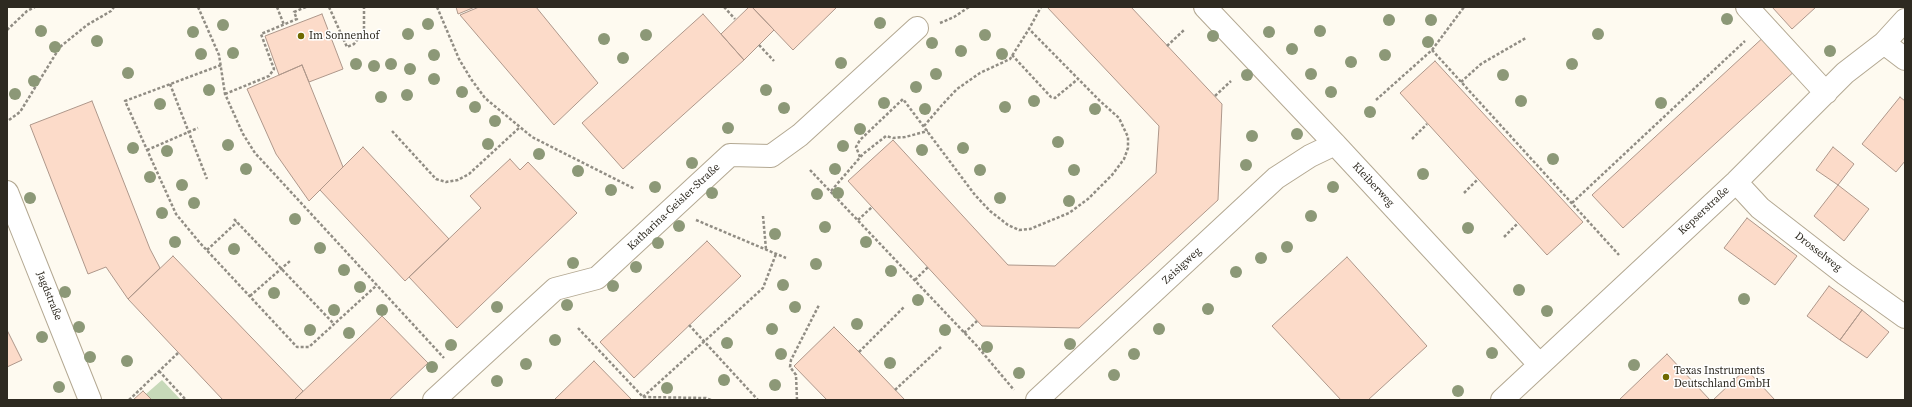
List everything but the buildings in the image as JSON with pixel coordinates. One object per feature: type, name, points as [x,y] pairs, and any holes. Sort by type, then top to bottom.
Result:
[{"type":"street","name":"Kleiberweg","points":[[1205,7],[1335,144],[1539,364]]},
{"type":"street","points":[[1747,7],[1826,93]]},
{"type":"street","name":"Kepserstraße","points":[[1502,400],[1736,182],[1845,74],[1884,43],[1905,20]]},
{"type":"street","name":"Katharina-Geisler-Straße","points":[[434,400],[555,290],[597,278],[730,156],[771,156],[800,135],[917,28]]},
{"type":"street","points":[[1884,43],[1905,59]]},
{"type":"street","name":"Zeisigweg","points":[[1037,400],[1276,178],[1310,156],[1335,144]]},
{"type":"street","name":"Drosselweg","points":[[1736,182],[1760,208],[1845,274],[1905,317]]},
{"type":"street","name":"Jagdstraße","points":[[7,192],[90,400]]},
{"type":"path","points":[[7,30],[27,11],[35,7]]},
{"type":"path","points":[[10,120],[20,112],[60,47],[88,25],[112,11],[114,7]]},
{"type":"path","points":[[198,7],[219,55],[225,94],[243,134],[255,153],[446,360]]},
{"type":"path","points":[[277,7],[284,25]]},
{"type":"path","points":[[225,94],[269,76],[274,69],[261,34],[297,19],[294,12],[306,7]]},
{"type":"path","points":[[329,7],[347,47],[354,44],[364,30],[364,7]]},
{"type":"path","points":[[437,7],[459,59],[471,80],[485,98],[532,137],[635,190]]},
{"type":"path","points":[[724,7],[735,19]]},
{"type":"path","points":[[917,28],[940,23],[954,17],[969,7]]},
{"type":"path","points":[[924,126],[957,89],[980,74],[1010,58],[1041,7]]},
{"type":"path","points":[[1376,100],[1432,50],[1464,7]]},
{"type":"path","points":[[1572,204],[1763,25]]},
{"type":"path","points":[[860,157],[856,147],[860,140],[903,99],[975,194],[990,210],[1008,225],[1019,230],[1030,229],[1046,224],[1069,213],[1088,199],[1112,175],[1124,159],[1128,148],[1128,137],[1119,118],[1100,101],[1029,29]]},
{"type":"path","points":[[1167,46],[1184,30]]},
{"type":"path","points":[[1461,82],[1481,64],[1526,38]]},
{"type":"path","points":[[759,45],[774,62]]},
{"type":"path","points":[[1432,50],[1620,256]]},
{"type":"path","points":[[1012,55],[1051,98],[1055,98],[1078,79]]},
{"type":"path","points":[[221,65],[125,101],[176,214],[207,250],[297,347],[309,347],[377,285]]},
{"type":"path","points":[[1215,96],[1231,81]]},
{"type":"path","points":[[170,84],[207,179]]},
{"type":"path","points":[[1412,138],[1427,124]]},
{"type":"path","points":[[147,150],[198,128]]},
{"type":"path","points":[[392,131],[436,179],[446,182],[458,180],[469,174],[520,128]]},
{"type":"path","points":[[831,191],[860,157],[886,136],[893,138],[905,137],[928,132]]},
{"type":"path","points":[[810,170],[964,333],[1016,393]]},
{"type":"path","points":[[1464,194],[1478,179]]},
{"type":"path","points":[[858,220],[872,207]]},
{"type":"path","points":[[762,216],[766,250]]},
{"type":"path","points":[[234,219],[334,324]]},
{"type":"path","points":[[694,219],[786,258]]},
{"type":"path","points":[[207,250],[237,222]]},
{"type":"path","points":[[1504,236],[1518,223]]},
{"type":"path","points":[[643,397],[763,288],[776,254]]},
{"type":"path","points":[[250,296],[290,261]]},
{"type":"path","points":[[915,280],[928,267]]},
{"type":"path","points":[[797,400],[796,375],[790,367],[819,305]]},
{"type":"path","points":[[859,352],[904,307]]},
{"type":"path","points":[[964,333],[977,321]]},
{"type":"path","points":[[689,325],[758,400]]},
{"type":"path","points":[[578,328],[643,397],[706,398],[711,400]]},
{"type":"path","points":[[895,390],[941,347]]},
{"type":"path","points":[[128,400],[178,353]]},
{"type":"path","points":[[159,371],[186,400]]},
{"type":"green space","points":[[162,380],[181,400],[152,400],[146,394]]},
{"type":"place","name":"Im Sonnenhof","points":[[301,36]]},
{"type":"place","name":"Texas Instruments Deutschland GmbH","points":[[1666,377]]}]
